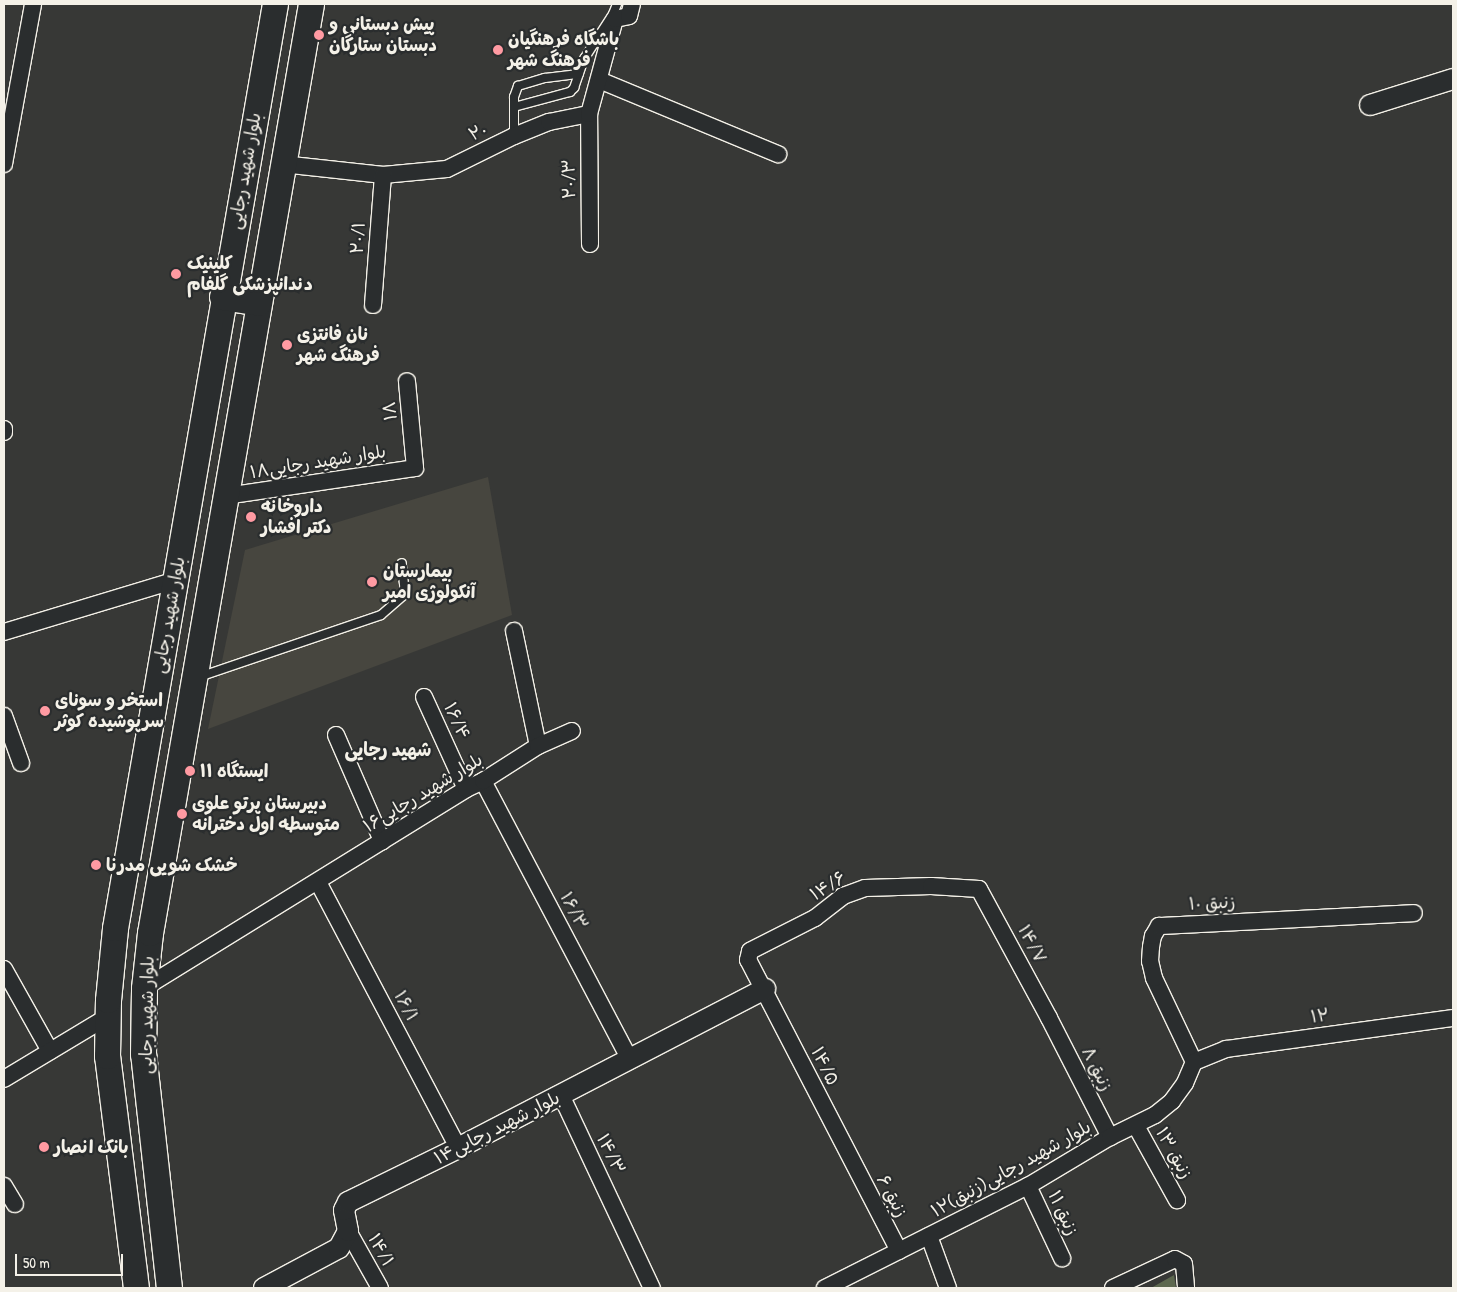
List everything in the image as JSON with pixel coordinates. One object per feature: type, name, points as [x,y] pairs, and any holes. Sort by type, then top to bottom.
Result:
[{"type":"highway","points":[[223,297],[259,303]]},
{"type":"main road","name":"بلوار شهید رجایی","points":[[136,1288],[107,1056],[107,1017],[115,928],[275,4]]},
{"type":"main road","name":"بلوار شهید رجایی","points":[[169,1288],[142,1054],[144,988],[150,933],[311,4]]},
{"type":"street","points":[[4,164],[32,4]]},
{"type":"street","points":[[616,11],[629,16],[632,4]]},
{"type":"street","name":"۲۰/۳","points":[[590,244],[589,114],[616,11]]},
{"type":"street","points":[[1370,106],[1453,79]]},
{"type":"street","points":[[599,80],[778,154]]},
{"type":"street","name":"۲۰","points":[[282,164],[383,175],[447,169],[514,136],[549,122],[589,114]]},
{"type":"street","name":"۲۰/۱","points":[[373,305],[383,175]]},
{"type":"street","name":"۱۸","points":[[407,381],[415,468]]},
{"type":"street","name":"بلوار شهید رجایی۱۸","points":[[226,496],[415,468]]},
{"type":"street","points":[[4,632],[176,580]]},
{"type":"street","points":[[514,631],[538,746]]},
{"type":"street","name":"۱۶/۴","points":[[424,698],[466,789]]},
{"type":"street","points":[[4,716],[21,763]]},
{"type":"street","name":"بلوار شهید رجایی۱۶","points":[[144,988],[466,789],[483,781],[538,746],[572,731]]},
{"type":"street","points":[[336,736],[382,841]]},
{"type":"street","name":"۱۶/۳","points":[[483,781],[630,1060]]},
{"type":"street","name":"۱۶/۱","points":[[318,882],[458,1148]]},
{"type":"street","name":"۱۴/۶","points":[[765,989],[748,960],[750,951],[815,918],[842,896],[854,890],[931,886],[979,889]]},
{"type":"street","name":"۱۴/۷","points":[[979,889],[1049,1018]]},
{"type":"street","name":"زنبق ۱۰","points":[[1194,1062],[1154,978],[1150,961],[1151,948],[1153,936],[1159,926],[1414,913]]},
{"type":"street","points":[[4,969],[50,1051]]},
{"type":"street","name":"بلوار شهید رجایی۱۴","points":[[348,1231],[344,1210],[348,1202],[458,1148],[765,989]]},
{"type":"street","name":"۱۴/۵","points":[[765,989],[850,1161]]},
{"type":"street","points":[[4,1079],[107,1017]]},
{"type":"street","name":"زنبق ۸","points":[[1049,1018],[1110,1137]]},
{"type":"street","name":"۱۲","points":[[1194,1062],[1226,1049],[1453,1018]]},
{"type":"street","name":"۱۲بلوار شهید رجایی(زنبق)","points":[[827,1288],[1028,1186],[1110,1137],[1136,1126],[1164,1109],[1185,1082],[1194,1062]]},
{"type":"street","name":"۱۴/۳","points":[[561,1095],[652,1288]]},
{"type":"street","name":"زنبق ۱۳","points":[[1136,1126],[1178,1200]]},
{"type":"street","name":"زنبق ۶","points":[[850,1161],[899,1251]]},
{"type":"street","points":[[4,1186],[15,1204]]},
{"type":"street","name":"زنبق ۱۱","points":[[1028,1186],[1062,1258]]},
{"type":"street","points":[[264,1288],[334,1251],[343,1244],[348,1231]]},
{"type":"street","name":"۱۴/۱","points":[[348,1231],[380,1288]]},
{"type":"street","points":[[929,1236],[948,1288]]},
{"type":"street","points":[[1113,1288],[1175,1259],[1180,1260],[1184,1264],[1186,1288]]},
{"type":"lane","points":[[514,107],[570,92],[584,59],[616,11]]},
{"type":"lane","points":[[514,136],[516,90],[522,84],[579,74]]},
{"type":"lane","points":[[194,678],[381,615],[405,594],[402,563]]},
{"type":"shaded area","name":"بیمارستان آنکولوژی امیر","points":[[488,477],[512,615],[208,729],[245,550]]},
{"type":"green space","points":[[1174,1275],[1176,1288],[1151,1288]]},
{"type":"place","name":"پیش دبستانی و دبستان ستارگان","points":[[319,35]]},
{"type":"place","name":"باشگاه فرهنگیان فرهنگ شهر","points":[[498,50]]},
{"type":"place","name":"کلینیک دندانپزشکی گلفام","points":[[176,274]]},
{"type":"place","name":"نان فانتزی فرهنگ شهر","points":[[287,345]]},
{"type":"place","name":"داروخانه دکتر افشار","points":[[251,517]]},
{"type":"place","name":"بیمارستان آنکولوژی امیر","points":[[372,582]]},
{"type":"place","name":"استخر و سونای سرپوشیده کوثر","points":[[45,711]]},
{"type":"place","name":"ایستگاه ۱۱","points":[[190,771]]},
{"type":"place","name":"دبیرستان پرتو علوی متوسطه اول دخترانه","points":[[182,814]]},
{"type":"place","name":"خشک شویی مدرنا","points":[[96,865]]},
{"type":"place","name":"بانک انصار","points":[[44,1147]]},
{"type":"district","name":"شهید رجایی","points":[[388,750]]}]
